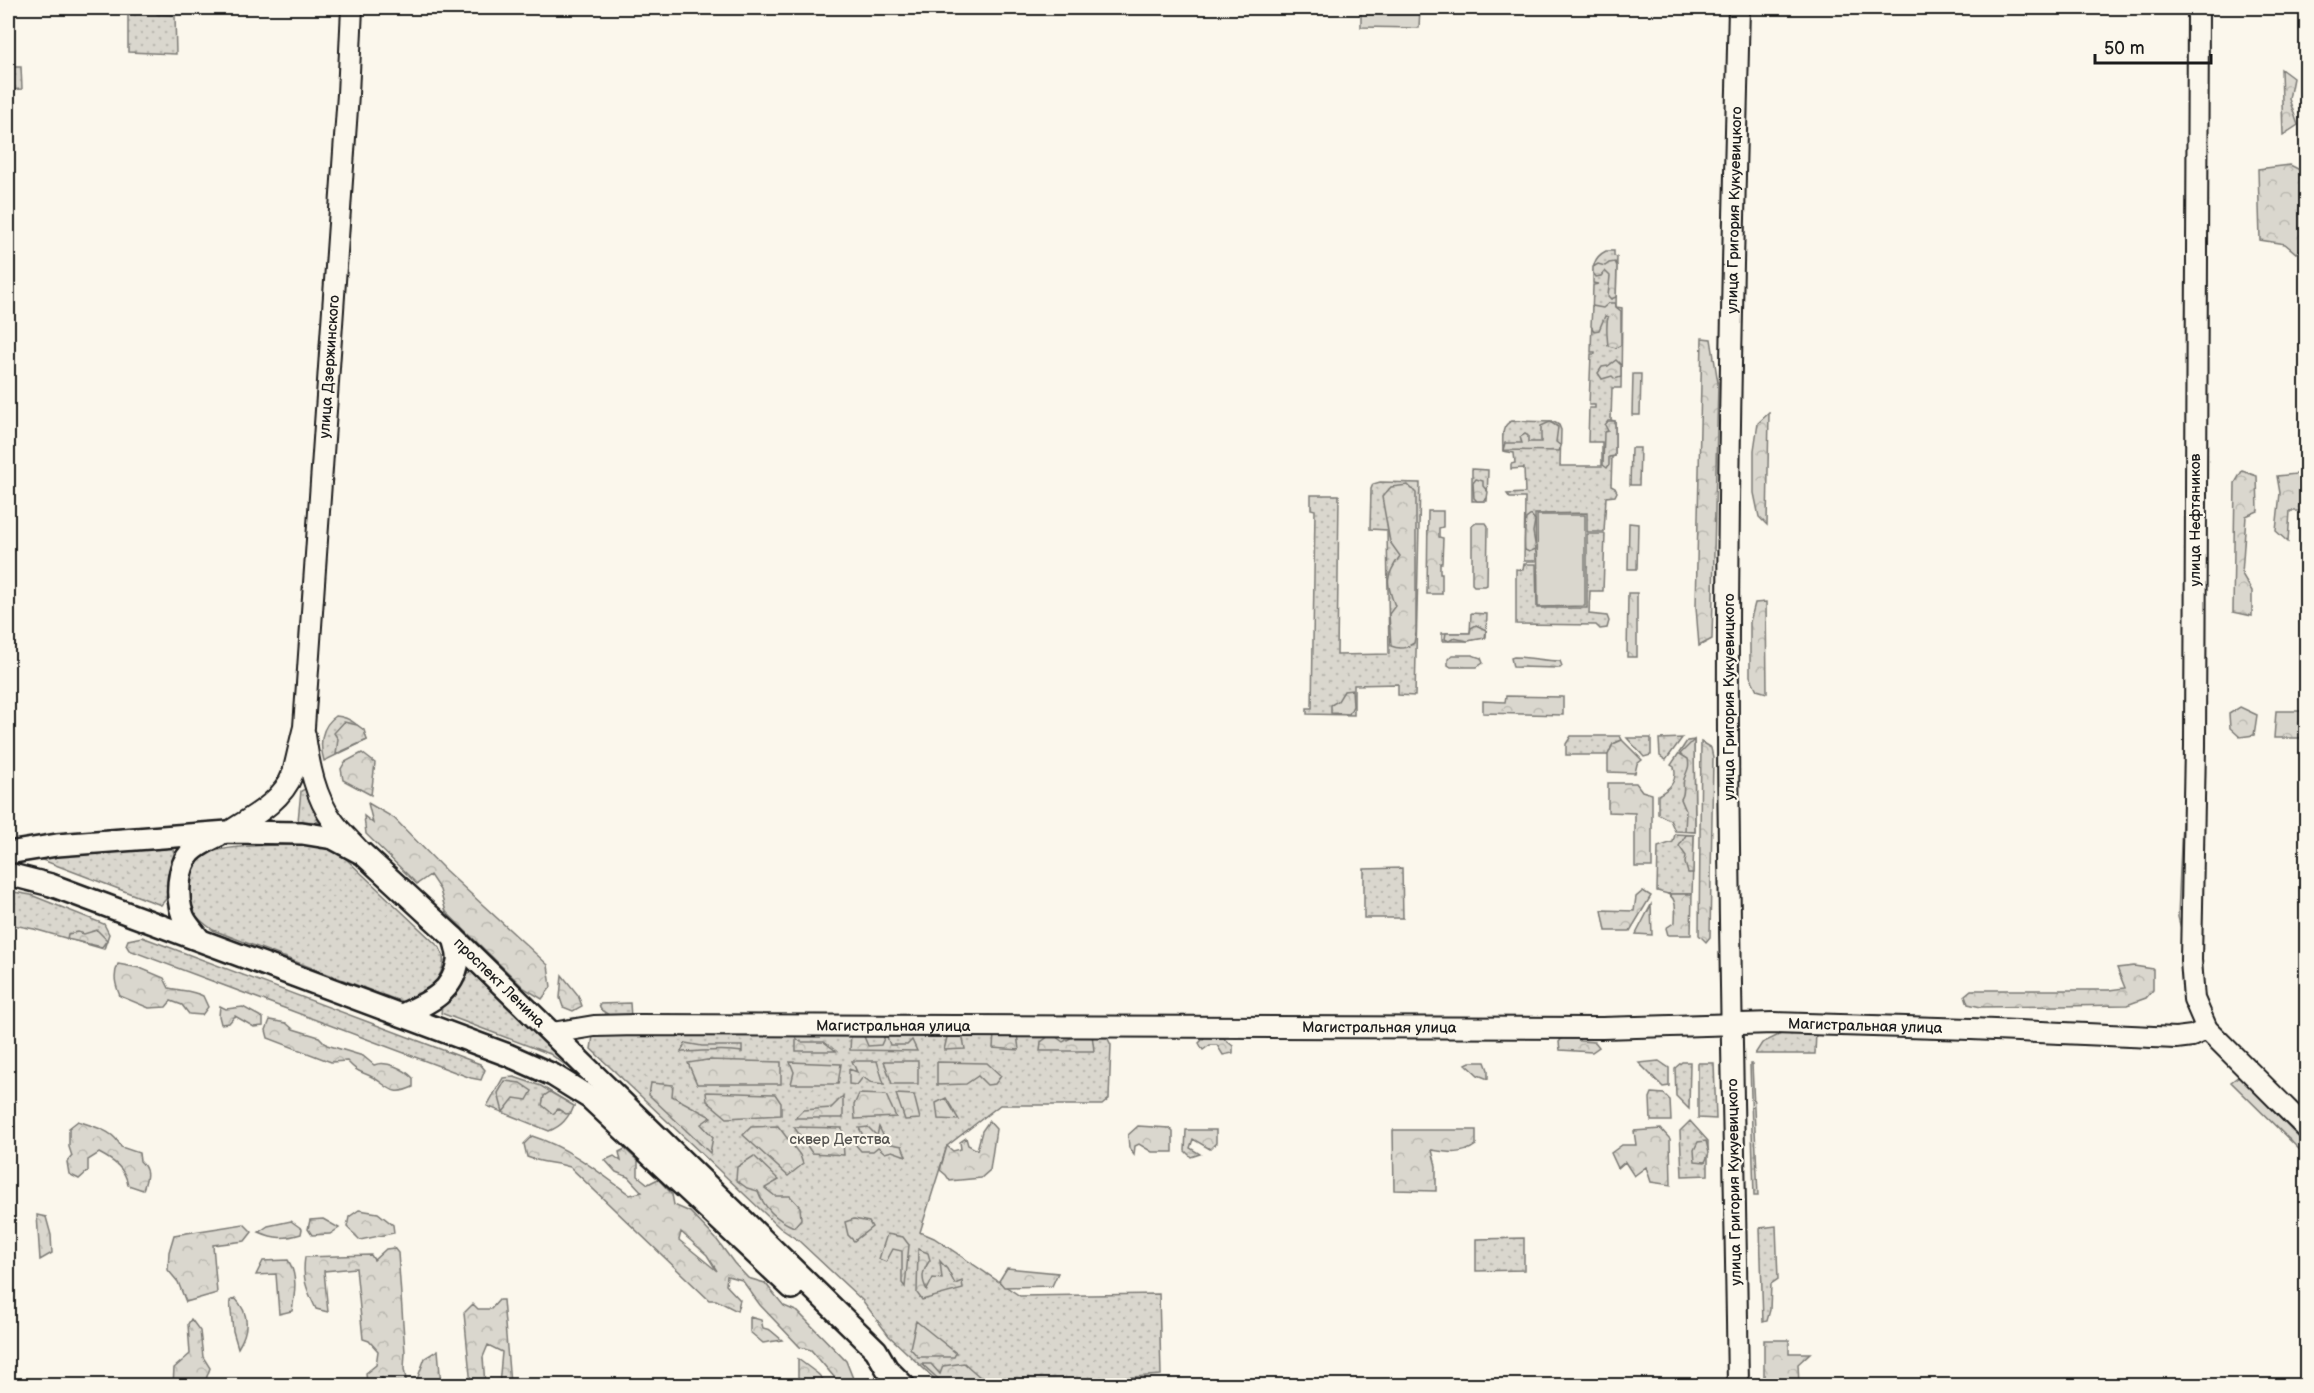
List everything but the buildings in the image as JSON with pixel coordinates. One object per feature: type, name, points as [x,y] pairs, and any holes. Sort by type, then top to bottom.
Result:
[{"type":"main road","name":"улица Дзержинского","points":[[228,832],[265,808],[281,793],[292,775],[304,727],[352,8]]},
{"type":"main road","name":"улица Григория Кукуевицкого","points":[[1738,1386],[1736,1204],[1730,1026],[1728,705],[1739,8]]},
{"type":"main road","name":"улица Нефтяников","points":[[2198,8],[2195,739],[2191,960],[2194,999],[2207,1029]]},
{"type":"main road","name":"улица Дзержинского","points":[[304,727],[308,758],[320,798],[332,821],[363,854]]},
{"type":"main road","points":[[199,939],[183,918],[178,900],[180,873],[189,854],[204,842],[228,832]]},
{"type":"main road","name":"проспект Ленина","points":[[8,853],[57,844],[228,832],[302,833],[333,838],[363,854],[454,938],[876,1350],[887,1369],[904,1386]]},
{"type":"main road","name":"проспект Ленина","points":[[8,874],[51,885],[199,939],[508,1055],[553,1075],[591,1098],[867,1359],[887,1369]]},
{"type":"main road","points":[[402,1015],[436,1000],[453,977],[459,959],[454,938]]},
{"type":"main road","name":"Магистральная улица","points":[[552,1033],[594,1026],[637,1025],[1591,1028],[1774,1023],[2176,1038],[2192,1036],[2207,1029]]},
{"type":"main road","points":[[2207,1029],[2307,1128]]},
{"type":"green space","points":[[128,8],[157,8],[157,14],[175,15],[176,54],[128,52]]},
{"type":"green space","points":[[1361,8],[1420,8],[1419,28],[1361,27]]},
{"type":"green space","points":[[8,67],[21,67],[22,89],[8,90]]},
{"type":"green space","points":[[2281,69],[2293,78],[2289,99],[2298,125],[2283,135]]},
{"type":"green space","points":[[2290,165],[2306,173],[2306,247],[2296,253],[2285,244],[2260,240],[2258,169]]},
{"type":"green space","points":[[1606,251],[1614,251],[1614,256],[1617,257],[1616,307],[1622,308],[1621,388],[1612,388],[1611,420],[1615,421],[1615,456],[1612,457],[1611,486],[1617,492],[1615,496],[1606,497],[1604,532],[1587,532],[1587,513],[1535,514],[1536,561],[1524,561],[1525,498],[1510,498],[1507,494],[1525,493],[1524,468],[1511,469],[1511,464],[1515,463],[1514,453],[1503,451],[1504,429],[1512,421],[1554,422],[1561,430],[1560,466],[1602,466],[1602,442],[1588,442],[1589,408],[1595,408],[1595,405],[1589,405],[1591,354],[1595,354],[1591,352],[1593,285],[1599,284],[1593,283],[1593,268],[1598,257]]},
{"type":"green space","points":[[1615,262],[1617,266],[1616,297],[1611,299],[1608,296],[1610,276],[1605,271],[1601,276],[1596,277],[1593,267],[1598,264],[1605,266]]},
{"type":"green space","points":[[1609,303],[1615,303],[1621,311],[1621,345],[1616,348],[1608,346],[1608,317],[1605,316],[1599,330],[1594,331],[1591,326],[1592,306],[1603,308]]},
{"type":"green space","points":[[1702,338],[1711,339],[1718,383],[1712,639],[1699,646],[1696,607]]},
{"type":"green space","points":[[1616,360],[1621,365],[1621,377],[1615,379],[1612,376],[1602,379],[1598,373],[1602,367]]},
{"type":"green space","points":[[1633,374],[1641,374],[1640,415],[1632,415]]},
{"type":"green space","points":[[1769,413],[1767,525],[1759,517],[1754,493],[1754,450],[1758,423]]},
{"type":"green space","points":[[1608,421],[1615,421],[1615,456],[1609,457],[1607,468],[1603,465],[1604,432],[1608,431],[1605,425]]},
{"type":"green space","points":[[1550,422],[1558,427],[1556,442],[1561,446],[1559,451],[1503,450],[1505,443],[1522,443],[1520,437],[1525,434],[1528,436],[1528,442],[1541,442],[1541,426]]},
{"type":"green space","points":[[1631,448],[1640,448],[1639,485],[1630,485]]},
{"type":"green space","points":[[1472,469],[1488,470],[1487,501],[1472,501]]},
{"type":"green space","points":[[2242,471],[2257,476],[2258,511],[2246,516],[2242,574],[2252,591],[2252,616],[2233,612],[2235,483]]},
{"type":"green space","points":[[2306,473],[2306,511],[2290,511],[2288,542],[2276,531],[2280,493],[2277,476]]},
{"type":"green space","points":[[1476,479],[1483,481],[1483,486],[1488,492],[1484,501],[1477,501],[1474,498],[1473,483]]},
{"type":"green space","points":[[1380,482],[1420,483],[1415,696],[1398,695],[1398,684],[1354,685],[1354,715],[1307,714],[1307,708],[1312,708],[1315,510],[1311,509],[1311,495],[1339,495],[1337,655],[1389,654],[1387,530],[1370,529],[1371,489],[1373,484]]},
{"type":"green space","points":[[1408,485],[1416,493],[1416,633],[1414,643],[1401,648],[1391,646],[1389,614],[1395,606],[1388,580],[1400,556],[1390,542],[1382,497],[1391,487]]},
{"type":"green space","points":[[1428,511],[1443,511],[1443,527],[1439,528],[1439,537],[1443,538],[1442,563],[1440,563],[1442,594],[1427,594]]},
{"type":"green space","points":[[1531,515],[1535,520],[1533,532],[1536,549],[1529,552],[1525,550],[1525,530],[1526,519]]},
{"type":"green space","points":[[1537,515],[1585,515],[1585,606],[1538,607]]},
{"type":"green space","points":[[1476,523],[1486,523],[1488,526],[1487,585],[1485,586],[1472,584],[1472,526]]},
{"type":"green space","points":[[1629,523],[1638,524],[1637,569],[1628,569]]},
{"type":"green space","points":[[1587,534],[1605,534],[1603,591],[1590,591],[1589,614],[1607,616],[1609,621],[1607,628],[1600,629],[1596,625],[1516,624],[1516,569],[1523,570],[1524,564],[1536,564],[1537,608],[1587,608]]},
{"type":"green space","points":[[1628,593],[1637,593],[1637,657],[1627,657]]},
{"type":"green space","points":[[1766,602],[1767,693],[1757,690],[1750,676],[1750,622],[1755,603]]},
{"type":"green space","points":[[1471,613],[1487,614],[1486,637],[1468,641],[1442,641],[1442,633],[1470,633]]},
{"type":"green space","points":[[1476,625],[1486,630],[1485,638],[1467,641],[1454,638],[1449,641],[1445,639],[1446,633],[1470,633],[1471,628]]},
{"type":"green space","points":[[1452,655],[1472,655],[1481,658],[1483,663],[1477,667],[1451,667],[1448,665],[1448,659]]},
{"type":"green space","points":[[1511,658],[1560,661],[1562,666],[1560,668],[1513,667]]},
{"type":"green space","points":[[1352,690],[1353,706],[1349,714],[1331,713],[1331,705],[1338,701],[1344,691]]},
{"type":"green space","points":[[1506,696],[1563,697],[1563,715],[1483,713],[1483,701],[1505,702]]},
{"type":"green space","points":[[2240,707],[2257,715],[2254,735],[2240,737],[2230,728],[2229,714]]},
{"type":"green space","points":[[2276,711],[2306,711],[2306,738],[2274,738]]},
{"type":"green space","points":[[336,716],[346,718],[355,724],[367,740],[324,761],[322,736],[327,725]]},
{"type":"green space","points":[[344,722],[357,725],[364,730],[367,740],[336,754],[338,739],[334,733]]},
{"type":"green space","points":[[1571,736],[1620,736],[1622,740],[1613,744],[1608,755],[1566,755],[1566,744]]},
{"type":"green space","points":[[1627,738],[1651,738],[1651,755],[1644,757]]},
{"type":"green space","points":[[1682,738],[1666,760],[1660,756],[1659,739]]},
{"type":"green space","points":[[1622,740],[1642,760],[1637,764],[1635,773],[1608,772],[1608,755],[1613,744]]},
{"type":"green space","points":[[1694,740],[1695,832],[1675,831],[1670,820],[1658,814],[1658,795],[1672,784],[1675,772],[1671,765],[1687,741]]},
{"type":"green space","points":[[1694,740],[1695,832],[1685,831],[1686,811],[1681,799],[1689,762],[1680,754]]},
{"type":"green space","points":[[1701,742],[1711,748],[1713,757],[1710,937],[1706,942],[1699,935]]},
{"type":"green space","points":[[362,753],[375,763],[371,795],[343,780],[341,769],[345,762]]},
{"type":"green space","points":[[1608,783],[1636,783],[1642,791],[1652,794],[1652,867],[1635,867],[1635,813],[1608,812]]},
{"type":"green space","points":[[307,788],[309,800],[319,822],[298,821],[301,791]]},
{"type":"green space","points":[[368,803],[394,818],[445,870],[548,965],[551,987],[542,999],[524,988],[446,912],[440,890],[430,875],[417,884],[366,834],[364,816],[373,823]]},
{"type":"green space","points":[[2182,820],[2188,828],[2183,936],[2178,917]]},
{"type":"green space","points":[[1675,834],[1694,835],[1692,894],[1668,894],[1657,891],[1658,847],[1673,842]]},
{"type":"green space","points":[[1686,835],[1694,835],[1693,873],[1688,873],[1685,863],[1686,856],[1679,846]]},
{"type":"green space","points":[[312,844],[327,847],[343,856],[440,948],[443,957],[441,971],[433,985],[421,997],[408,1002],[380,994],[213,930],[193,912],[189,900],[189,885],[194,869],[203,856],[211,852],[238,847]]},
{"type":"green space","points":[[172,847],[174,853],[166,899],[161,905],[37,858],[37,854]]},
{"type":"green space","points":[[1402,868],[1403,918],[1364,918],[1364,869]]},
{"type":"green space","points":[[8,891],[31,895],[104,924],[109,934],[104,949],[8,924]]},
{"type":"green space","points":[[1643,891],[1651,896],[1630,931],[1606,931],[1602,910],[1634,911],[1636,897]]},
{"type":"green space","points":[[1668,894],[1692,894],[1691,935],[1668,935],[1666,928],[1675,922],[1675,903]]},
{"type":"green space","points":[[1651,905],[1652,935],[1636,934]]},
{"type":"green space","points":[[97,930],[107,940],[102,947],[67,939],[68,934],[78,932],[84,934]]},
{"type":"green space","points":[[142,937],[480,1064],[485,1070],[481,1080],[129,950],[126,945],[128,940]]},
{"type":"green space","points":[[118,964],[140,968],[164,978],[169,988],[199,994],[203,996],[208,1007],[202,1015],[189,1014],[182,1005],[171,1001],[166,1007],[149,1008],[120,996],[115,980]]},
{"type":"green space","points":[[2134,966],[2153,969],[2153,990],[2146,998],[2127,1005],[1981,1007],[1968,1004],[1965,995],[1971,990],[2125,988],[2117,968]]},
{"type":"green space","points":[[472,972],[588,1081],[550,1054],[441,1013],[442,1007],[464,974]]},
{"type":"green space","points":[[562,975],[578,995],[582,1006],[573,1011],[563,1007],[560,998]]},
{"type":"green space","points":[[630,1003],[631,1018],[612,1017],[601,1010],[599,1004]]},
{"type":"green space","points":[[220,1006],[226,1009],[243,1007],[263,1018],[263,1026],[254,1027],[235,1016],[229,1023],[221,1024]]},
{"type":"green space","points":[[270,1020],[286,1023],[293,1029],[319,1037],[327,1045],[363,1056],[374,1065],[390,1065],[405,1071],[413,1078],[413,1087],[400,1091],[391,1090],[347,1061],[331,1062],[268,1038],[266,1030]]},
{"type":"green space","name":"сквер Детства","points":[[599,1033],[1106,1035],[1111,1045],[1109,1099],[1102,1105],[1000,1105],[947,1146],[920,1232],[934,1238],[1020,1296],[1159,1294],[1161,1375],[1094,1380],[1088,1385],[941,1385],[889,1336],[863,1301],[799,1241],[780,1228],[591,1049],[593,1036]]},
{"type":"green space","points":[[948,1033],[962,1033],[965,1049],[944,1050]]},
{"type":"green space","points":[[1783,1033],[1816,1033],[1815,1054],[1755,1054],[1762,1043]]},
{"type":"green space","points":[[851,1034],[863,1034],[868,1046],[881,1045],[886,1034],[890,1045],[907,1045],[912,1040],[917,1051],[850,1050]]},
{"type":"green space","points":[[994,1034],[1017,1034],[1019,1050],[993,1048]]},
{"type":"green space","points":[[1052,1034],[1063,1042],[1077,1035],[1092,1034],[1094,1051],[1040,1051],[1041,1042]]},
{"type":"green space","points":[[1206,1036],[1224,1039],[1233,1046],[1233,1053],[1223,1055],[1217,1045],[1210,1045],[1203,1050],[1199,1043]]},
{"type":"green space","points":[[1564,1036],[1574,1036],[1580,1041],[1595,1042],[1599,1047],[1592,1052],[1560,1050],[1559,1042]]},
{"type":"green space","points":[[796,1038],[801,1042],[824,1042],[836,1051],[796,1051]]},
{"type":"green space","points":[[685,1043],[702,1046],[742,1046],[742,1052],[720,1050],[681,1052]]},
{"type":"green space","points":[[707,1060],[781,1062],[781,1084],[697,1084],[688,1063]]},
{"type":"green space","points":[[852,1061],[877,1061],[884,1084],[870,1082],[863,1077],[857,1085],[849,1084],[849,1069],[857,1072]]},
{"type":"green space","points":[[884,1061],[918,1061],[918,1084],[892,1084]]},
{"type":"green space","points":[[1659,1061],[1669,1068],[1669,1086],[1663,1087],[1639,1063]]},
{"type":"green space","points":[[790,1062],[841,1064],[838,1084],[791,1084],[794,1072]]},
{"type":"green space","points":[[937,1062],[987,1063],[1001,1076],[995,1084],[987,1085],[978,1076],[966,1084],[937,1085]]},
{"type":"green space","points":[[1485,1062],[1488,1079],[1478,1075],[1466,1064]]},
{"type":"green space","points":[[1682,1062],[1690,1062],[1689,1109],[1676,1096],[1675,1068]]},
{"type":"green space","points":[[1698,1063],[1714,1063],[1716,1119],[1698,1118]]},
{"type":"green space","points":[[1750,1064],[1752,1064],[1758,1196],[1754,1196]]},
{"type":"green space","points":[[2239,1076],[2306,1145],[2306,1156],[2231,1082]]},
{"type":"green space","points":[[514,1077],[541,1086],[574,1106],[561,1124],[549,1131],[487,1106],[503,1078]]},
{"type":"green space","points":[[505,1081],[520,1083],[532,1091],[527,1100],[514,1098],[503,1112],[498,1093]]},
{"type":"green space","points":[[651,1083],[673,1085],[672,1096],[711,1117],[701,1124],[713,1137],[710,1153],[649,1095]]},
{"type":"green space","points":[[550,1092],[574,1106],[571,1113],[566,1114],[558,1109],[553,1114],[542,1105],[544,1096]]},
{"type":"green space","points":[[706,1092],[775,1094],[781,1103],[781,1115],[727,1118],[707,1101]]},
{"type":"green space","points":[[1652,1093],[1664,1094],[1670,1100],[1671,1121],[1651,1121],[1650,1098]]},
{"type":"green space","points":[[859,1094],[886,1095],[896,1117],[855,1119],[854,1105]]},
{"type":"green space","points":[[896,1094],[914,1095],[920,1119],[905,1120]]},
{"type":"green space","points":[[843,1096],[843,1118],[795,1118],[803,1110],[831,1108]]},
{"type":"green space","points":[[946,1098],[959,1120],[938,1119],[936,1103]]},
{"type":"green space","points":[[78,1121],[109,1133],[121,1147],[139,1153],[140,1161],[146,1171],[143,1190],[128,1185],[127,1179],[118,1166],[99,1153],[88,1160],[88,1171],[79,1179],[69,1174],[67,1162],[72,1156],[69,1147],[69,1128]]},
{"type":"green space","points":[[989,1121],[996,1129],[990,1170],[981,1178],[950,1181],[940,1170],[947,1146],[953,1151],[961,1149],[960,1142],[966,1138],[968,1145],[977,1150],[982,1131]]},
{"type":"green space","points":[[1690,1121],[1708,1141],[1708,1175],[1682,1176],[1680,1131]]},
{"type":"green space","points":[[778,1126],[800,1155],[803,1164],[788,1176],[743,1135],[751,1127]]},
{"type":"green space","points":[[1138,1126],[1169,1128],[1173,1132],[1173,1152],[1152,1152],[1139,1144],[1135,1146],[1134,1155],[1129,1148],[1128,1135]]},
{"type":"green space","points":[[794,1127],[842,1128],[844,1155],[812,1153]]},
{"type":"green space","points":[[868,1127],[877,1136],[879,1127],[887,1143],[902,1146],[906,1156],[892,1151],[885,1153],[878,1147],[873,1151],[861,1151],[855,1144],[863,1135],[859,1128]]},
{"type":"green space","points":[[1661,1129],[1670,1139],[1671,1185],[1651,1182],[1646,1167],[1634,1176],[1625,1162],[1618,1168],[1611,1153],[1622,1145],[1636,1145],[1634,1131]]},
{"type":"green space","points":[[1186,1130],[1216,1130],[1216,1143],[1210,1149],[1193,1139],[1190,1148],[1200,1154],[1191,1157],[1185,1151]]},
{"type":"green space","points":[[1393,1130],[1476,1130],[1476,1145],[1461,1152],[1432,1150],[1436,1166],[1436,1191],[1394,1190]]},
{"type":"green space","points":[[532,1136],[559,1147],[584,1161],[630,1195],[642,1192],[628,1177],[616,1172],[605,1160],[614,1156],[621,1161],[619,1152],[625,1149],[638,1161],[638,1176],[648,1184],[658,1179],[672,1194],[674,1205],[690,1212],[748,1278],[765,1283],[784,1306],[798,1312],[846,1361],[854,1381],[851,1385],[841,1385],[811,1350],[800,1347],[760,1305],[742,1280],[727,1276],[726,1285],[740,1300],[737,1311],[716,1300],[709,1300],[570,1167],[527,1157],[524,1144]],"holes":[[[681,1232],[707,1255],[717,1271],[679,1240]]]},
{"type":"green space","points":[[1706,1141],[1709,1153],[1705,1162],[1695,1161],[1694,1150],[1698,1142]]},
{"type":"green space","points":[[754,1156],[779,1180],[765,1188],[775,1196],[790,1196],[800,1207],[801,1219],[794,1227],[772,1213],[758,1191],[747,1188],[736,1180],[737,1167]]},
{"type":"green space","points":[[359,1210],[378,1213],[393,1225],[394,1233],[360,1240],[347,1227],[349,1217]]},
{"type":"green space","points":[[37,1215],[46,1217],[51,1235],[52,1253],[40,1260]]},
{"type":"green space","points":[[323,1219],[339,1228],[330,1234],[312,1235],[308,1229],[310,1220]]},
{"type":"green space","points":[[854,1219],[869,1222],[872,1227],[854,1241],[848,1235],[845,1222]]},
{"type":"green space","points":[[291,1221],[302,1229],[301,1234],[280,1237],[259,1232],[268,1226]]},
{"type":"green space","points":[[244,1224],[252,1232],[245,1241],[213,1245],[217,1293],[186,1302],[178,1282],[168,1270],[169,1252],[174,1235]]},
{"type":"green space","points":[[1776,1226],[1778,1279],[1771,1284],[1770,1310],[1767,1321],[1763,1322],[1760,1228]]},
{"type":"green space","points":[[887,1234],[903,1237],[909,1245],[905,1287],[902,1283],[902,1251],[893,1249],[886,1262],[879,1259]]},
{"type":"green space","points":[[1524,1238],[1524,1270],[1476,1271],[1476,1239]]},
{"type":"green space","points":[[394,1248],[398,1253],[405,1352],[404,1369],[407,1385],[386,1385],[382,1378],[377,1385],[367,1385],[366,1373],[376,1365],[378,1351],[369,1341],[363,1339],[356,1268],[324,1271],[328,1312],[316,1309],[310,1295],[305,1278],[305,1257],[371,1255],[374,1260],[386,1249]]},
{"type":"green space","points":[[918,1249],[928,1253],[930,1260],[923,1274],[927,1290],[933,1278],[942,1279],[940,1261],[955,1284],[962,1281],[963,1289],[922,1300],[917,1293]]},
{"type":"green space","points":[[288,1260],[294,1278],[292,1311],[279,1314],[276,1274],[256,1275],[263,1261]]},
{"type":"green space","points":[[1007,1268],[1058,1273],[1052,1286],[1004,1287],[999,1281]]},
{"type":"green space","points":[[235,1298],[243,1310],[246,1322],[244,1335],[238,1348],[233,1331],[230,1301]]},
{"type":"green space","points":[[499,1300],[503,1300],[510,1384],[514,1385],[499,1385],[502,1352],[488,1345],[483,1357],[485,1385],[471,1385],[464,1313],[473,1304],[478,1309],[491,1309]]},
{"type":"green space","points":[[750,1317],[761,1320],[763,1328],[770,1330],[782,1340],[763,1343],[750,1332]]},
{"type":"green space","points":[[191,1319],[200,1331],[203,1357],[210,1368],[204,1385],[173,1385],[174,1368],[190,1354],[188,1324]]},
{"type":"green space","points":[[916,1321],[956,1353],[954,1357],[918,1357],[910,1348]]},
{"type":"green space","points":[[1764,1340],[1789,1340],[1789,1353],[1810,1353],[1798,1364],[1799,1385],[1764,1385]]},
{"type":"green space","points":[[438,1350],[441,1385],[415,1385],[425,1358]]},
{"type":"green space","points":[[798,1359],[828,1385],[808,1385],[798,1377]]},
{"type":"green space","points":[[964,1363],[989,1385],[945,1385],[922,1364],[931,1364],[940,1374],[943,1366]]}]
